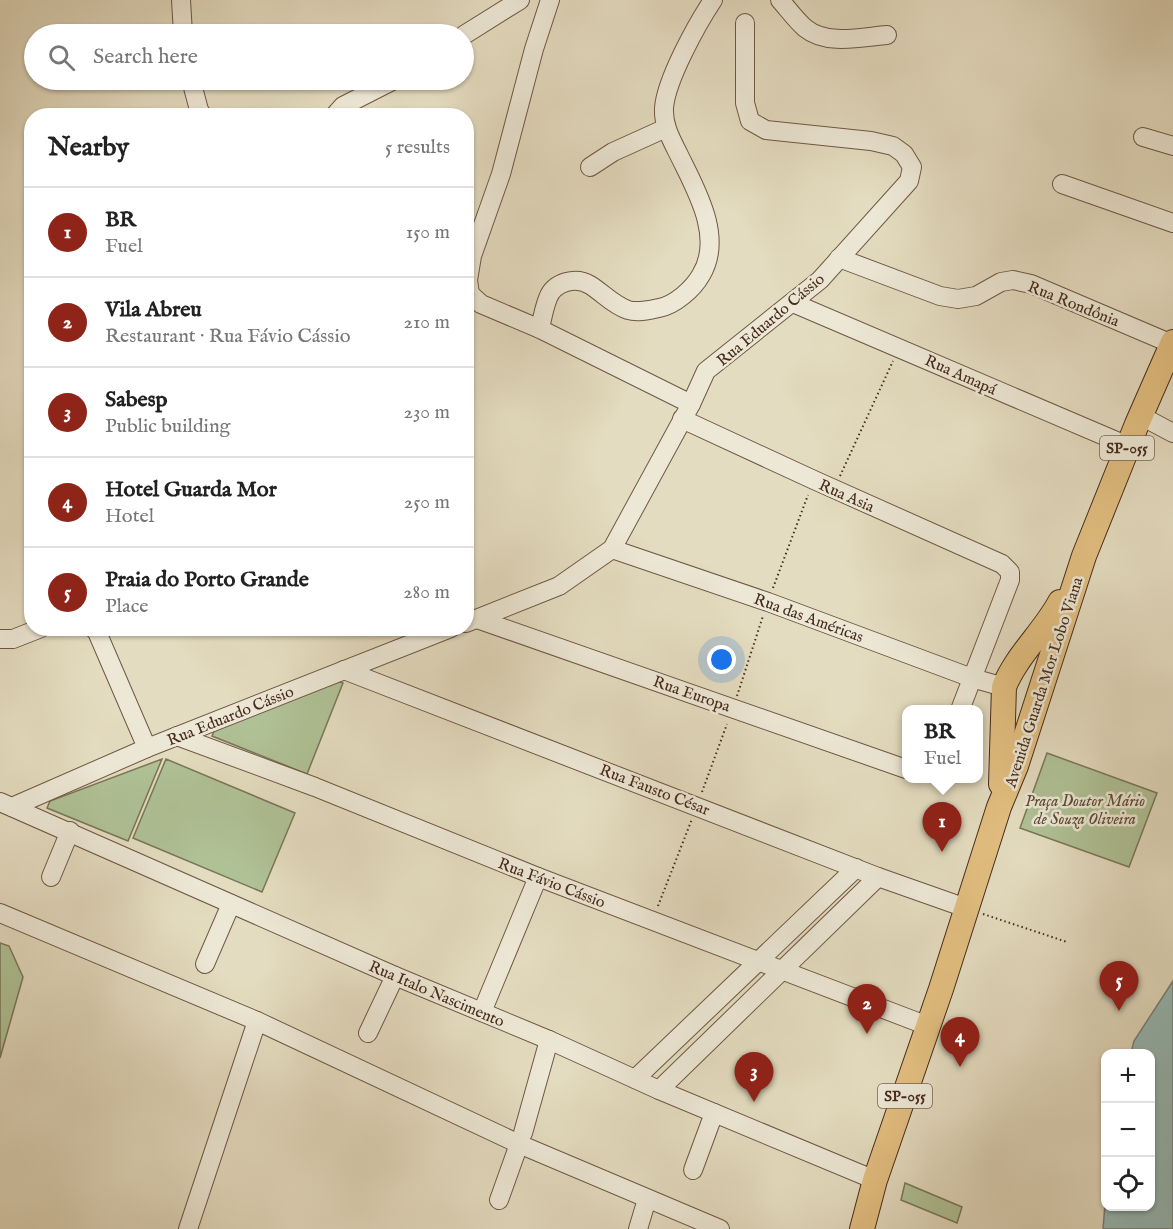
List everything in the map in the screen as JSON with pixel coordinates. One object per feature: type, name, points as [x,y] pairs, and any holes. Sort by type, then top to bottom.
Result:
[{"type":"main road","name":"Avenida Guarda Mor Lobo Viana","points":[[862,1229],[875,1180],[999,807],[1016,766],[1084,556],[1128,446],[1173,343]]},
{"type":"main road","name":"Avenida Guarda Mor Lobo Viana","points":[[999,807],[1006,687],[1050,621],[1084,556]]},
{"type":"main road","points":[[1006,687],[1027,676],[1038,696]]},
{"type":"street","points":[[181,0],[182,24]]},
{"type":"street","points":[[474,29],[520,0]]},
{"type":"street","name":"Rua Asia","points":[[474,250],[501,174],[534,49],[550,0]]},
{"type":"street","points":[[540,329],[549,296],[559,285],[570,280],[590,285],[604,298],[628,310],[643,312],[668,306],[684,294],[701,275],[708,258],[711,237],[704,211],[666,128],[664,108],[668,90],[703,14],[713,0]]},
{"type":"street","points":[[780,0],[804,28],[815,34],[840,39],[887,35]]},
{"type":"street","name":"Rua Eduardo Cássio","points":[[474,620],[559,586],[612,549],[706,371],[820,280],[909,181],[912,167],[904,154],[893,146],[871,141],[766,130],[750,121],[746,103],[745,23]]},
{"type":"street","points":[[194,90],[198,108]]},
{"type":"street","points":[[341,108],[374,90]]},
{"type":"street","points":[[590,167],[613,152],[666,128]]},
{"type":"street","points":[[1143,137],[1173,146]]},
{"type":"street","points":[[1062,184],[1173,223]]},
{"type":"street","name":"Rua Rondônia","points":[[839,258],[940,296],[958,299],[976,296],[1001,282],[1013,280],[1031,284],[1173,343]]},
{"type":"street","name":"Rua Asia","points":[[474,298],[481,304],[540,329],[686,412],[834,489],[1002,564],[1010,572],[1010,580],[972,678]]},
{"type":"street","name":"Rua Amapá","points":[[793,303],[1128,446]]},
{"type":"street","points":[[1141,416],[1173,433]]},
{"type":"street","name":"Rua das Américas","points":[[612,549],[768,602],[972,678],[1006,687]]},
{"type":"street","name":"Rua Europa","points":[[474,622],[902,768]]},
{"type":"street","points":[[0,639],[13,639],[24,635]]},
{"type":"street","points":[[99,636],[147,748]]},
{"type":"street","name":"Rua Eduardo Cássio","points":[[6,804],[431,636]]},
{"type":"street","name":"Rua Fausto César","points":[[344,670],[879,877],[966,908]]},
{"type":"street","points":[[962,705],[972,678]]},
{"type":"street","name":"Rua Fávio Cássio","points":[[177,736],[315,787],[538,877],[928,1026]]},
{"type":"street","name":"Rua Italo Nascimento","points":[[6,804],[395,976],[549,1040],[658,1090],[875,1180]]},
{"type":"street","points":[[51,878],[70,831]]},
{"type":"street","points":[[635,1079],[856,868]]},
{"type":"street","points":[[482,1012],[538,877]]},
{"type":"street","points":[[658,1090],[879,877]]},
{"type":"street","points":[[205,964],[231,904]]},
{"type":"street","points":[[0,913],[257,1021],[521,1138],[647,1199],[720,1229]]},
{"type":"street","points":[[368,1033],[395,976]]},
{"type":"street","points":[[188,1229],[257,1021]]},
{"type":"street","points":[[499,1200],[521,1138],[549,1040]]},
{"type":"street","points":[[693,1170],[714,1113]]},
{"type":"street","points":[[638,1229],[647,1199]]},
{"type":"path","points":[[834,489],[900,347]]},
{"type":"path","points":[[966,908],[1067,942]]},
{"type":"green space","points":[[337,681],[343,683],[307,774],[212,736],[216,727]]},
{"type":"green space","name":"Praça Doutor Mário de Souza Oliveira","points":[[1047,753],[1157,793],[1129,867],[1020,828]]},
{"type":"green space","points":[[162,759],[128,841],[47,808],[50,801]]},
{"type":"green space","points":[[166,759],[295,813],[262,892],[133,838]]},
{"type":"green space","points":[[0,943],[9,946],[23,977],[0,1058]]},
{"type":"green space","points":[[905,1183],[962,1207],[957,1223],[901,1200]]},
{"type":"water","points":[[1173,981],[1173,1229],[1103,1229],[1104,1211],[1155,1211],[1155,1049],[1132,1049],[1134,1041]]},
{"type":"place","name":"BR","points":[[942,852]]},
{"type":"place","name":"Praia do Porto Grande","points":[[1119,1011]]},
{"type":"place","name":"Vila Abreu","points":[[867,1034]]},
{"type":"place","name":"Hotel Guarda Mor","points":[[960,1067]]},
{"type":"place","name":"Sabesp","points":[[754,1102]]}]
